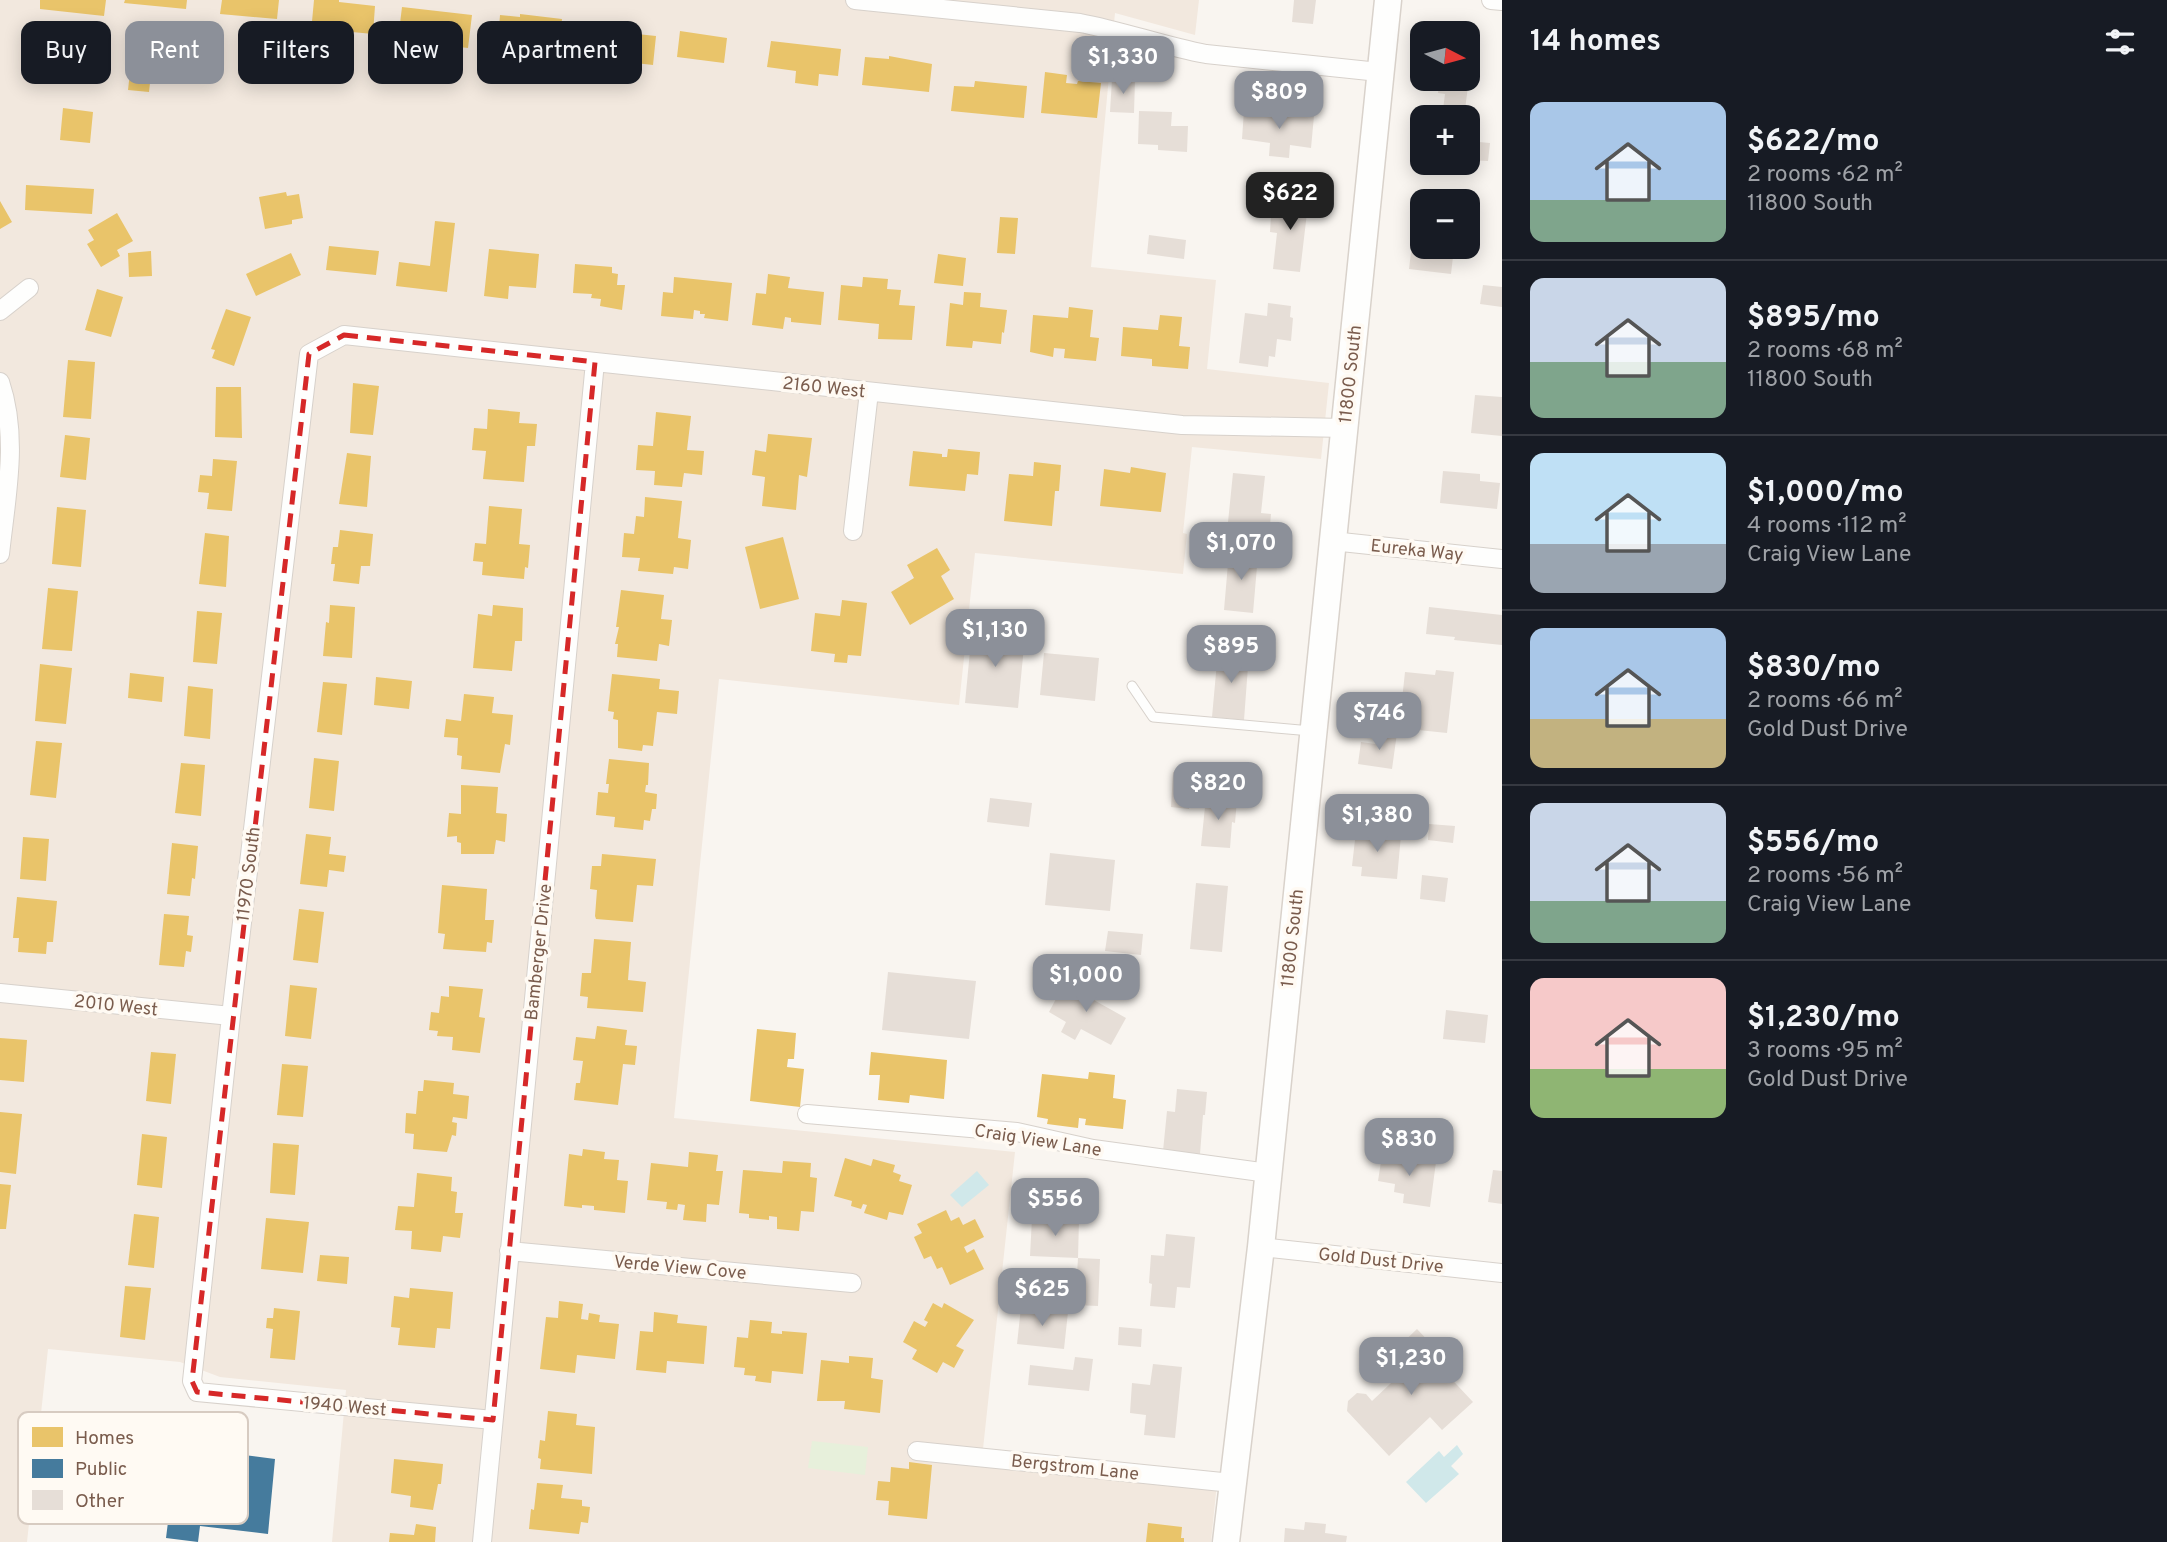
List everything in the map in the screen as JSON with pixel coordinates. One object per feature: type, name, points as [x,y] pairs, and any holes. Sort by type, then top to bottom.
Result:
[{"type":"main road","name":"11800 South","points":[[1226,1542],[1261,1247],[1388,0]]},
{"type":"street","points":[[855,0],[899,2],[1080,23],[1206,54],[1379,72]]},
{"type":"street","points":[[1491,0],[1502,1]]},
{"type":"street","points":[[0,311],[29,288]]},
{"type":"street","name":"2160 West","points":[[309,354],[344,335],[1182,425],[1345,428]]},
{"type":"street","name":"11970 South","points":[[197,1392],[192,1381],[309,354]]},
{"type":"street","name":"Bamberger Drive","points":[[482,1542],[595,362]]},
{"type":"street","points":[[0,382],[11,438],[0,554]]},
{"type":"street","points":[[853,531],[869,392]]},
{"type":"street","name":"Eureka Way","points":[[1332,541],[1502,559]]},
{"type":"street","name":"2010 West","points":[[0,993],[232,1016]]},
{"type":"street","name":"Craig View Lane","points":[[807,1114],[1017,1132],[1093,1149],[1268,1173]]},
{"type":"street","name":"Gold Dust Drive","points":[[1261,1247],[1502,1273]]},
{"type":"street","name":"Verde View Cove","points":[[509,1251],[852,1283]]},
{"type":"street","name":"1940 West","points":[[197,1392],[493,1420]]},
{"type":"street","name":"Bergstrom Lane","points":[[917,1451],[1232,1483]]},
{"type":"lane","points":[[1132,686],[1153,717],[1313,732]]},
{"type":"highlighted area","points":[[344,335],[595,362],[493,1420],[197,1392],[192,1381],[309,354]]},
{"type":"shaded area","points":[[0,0],[1199,0],[1195,35],[1115,13],[1091,267],[1216,280],[1207,369],[1329,383],[1321,459],[1192,447],[1183,533],[1187,534],[1183,574],[975,553],[959,705],[719,679],[674,1118],[1015,1152],[983,1449],[1218,1473],[1211,1542],[332,1542],[346,1390],[220,1377],[180,1362],[48,1349],[41,1412],[18,1412],[18,1524],[29,1524],[27,1542],[0,1542]]},
{"type":"green space","points":[[812,1441],[868,1447],[865,1475],[808,1468]]},
{"type":"water","points":[[977,1171],[989,1185],[962,1207],[950,1195]]},
{"type":"water","points":[[1457,1445],[1463,1454],[1451,1466],[1459,1474],[1426,1503],[1406,1482],[1439,1451],[1444,1457]]},
{"type":"building: Homes","points":[[40,0],[106,0],[104,16],[40,9]]},
{"type":"building: Homes","points":[[125,0],[187,0],[186,9],[124,3]]},
{"type":"building: Homes","points":[[222,0],[279,0],[277,19],[220,14]]},
{"type":"building: Homes","points":[[314,0],[339,0],[375,6],[374,21],[368,21],[368,34],[354,32],[354,21],[312,21]]},
{"type":"building: Homes","points":[[402,7],[472,15],[468,48],[463,47],[463,21],[400,21]]},
{"type":"building: Homes","points":[[520,14],[562,19],[500,21],[500,15],[520,17]]},
{"type":"building: Homes","points":[[680,31],[727,38],[724,63],[677,57]]},
{"type":"building: Homes","points":[[642,35],[656,36],[653,65],[642,64]]},
{"type":"building: Homes","points":[[771,41],[841,49],[838,76],[819,74],[818,86],[795,83],[796,71],[767,67]]},
{"type":"building: Homes","points":[[889,56],[932,64],[929,92],[862,85],[865,57],[889,59]]},
{"type":"building: Homes","points":[[1045,72],[1067,75],[1066,83],[1101,83],[1097,118],[1041,113]]},
{"type":"building: Homes","points":[[975,81],[1027,86],[1024,118],[951,111],[954,86],[974,87]]},
{"type":"building: Homes","points":[[129,84],[150,84],[149,92],[128,90]]},
{"type":"building: Homes","points":[[63,108],[93,112],[90,143],[60,140]]},
{"type":"building: Homes","points":[[26,185],[94,189],[92,214],[25,210]]},
{"type":"building: Homes","points":[[286,192],[287,196],[299,194],[303,218],[292,220],[292,224],[265,229],[259,197]]},
{"type":"building: Homes","points":[[0,201],[12,222],[0,229]]},
{"type":"building: Homes","points":[[117,213],[133,241],[117,250],[120,256],[101,267],[87,244],[94,240],[88,230]]},
{"type":"building: Homes","points":[[1000,217],[1018,218],[1015,254],[997,253]]},
{"type":"building: Homes","points":[[435,221],[455,223],[447,292],[396,286],[399,262],[430,266]]},
{"type":"building: Homes","points":[[329,246],[379,251],[376,275],[326,270]]},
{"type":"building: Homes","points":[[489,249],[539,254],[536,288],[509,286],[508,299],[484,296]]},
{"type":"building: Homes","points":[[151,251],[152,276],[129,277],[128,253]]},
{"type":"building: Homes","points":[[291,253],[301,275],[256,296],[246,274]]},
{"type":"building: Homes","points":[[938,254],[966,258],[963,286],[934,283]]},
{"type":"building: Homes","points":[[575,264],[612,267],[612,273],[618,274],[617,285],[625,285],[622,310],[600,306],[601,299],[591,298],[592,294],[573,293]]},
{"type":"building: Homes","points":[[768,274],[790,277],[788,288],[824,292],[821,325],[791,322],[791,318],[785,317],[783,329],[752,325],[756,293],[766,294]]},
{"type":"building: Homes","points":[[674,277],[732,283],[728,321],[704,318],[705,314],[694,310],[693,319],[661,316],[663,292],[673,293]]},
{"type":"building: Homes","points":[[863,277],[888,279],[887,289],[901,290],[899,305],[915,306],[912,340],[878,339],[879,324],[838,320],[841,285],[862,287]]},
{"type":"building: Homes","points":[[97,289],[123,297],[111,337],[85,330]]},
{"type":"building: Homes","points":[[964,292],[981,293],[980,307],[1007,310],[1001,344],[973,341],[972,348],[946,346],[950,303],[963,305]]},
{"type":"building: Homes","points":[[1069,307],[1093,310],[1090,337],[1099,338],[1096,361],[1064,358],[1065,349],[1054,348],[1053,357],[1030,352],[1033,315],[1068,318]]},
{"type":"building: Homes","points":[[226,309],[251,317],[234,366],[212,358],[215,350],[211,349]]},
{"type":"building: Homes","points":[[1160,315],[1182,317],[1179,346],[1190,347],[1188,369],[1152,366],[1152,359],[1121,356],[1123,327],[1158,330]]},
{"type":"building: Homes","points":[[68,360],[95,362],[91,419],[63,417]]},
{"type":"building: Homes","points":[[353,383],[379,386],[373,435],[350,433]]},
{"type":"building: Homes","points":[[216,387],[241,387],[242,438],[215,437]]},
{"type":"building: Homes","points":[[488,409],[520,412],[519,423],[537,424],[535,446],[527,446],[524,482],[483,479],[486,451],[472,450],[474,428],[487,429]]},
{"type":"building: Homes","points":[[656,412],[691,416],[687,450],[704,451],[702,475],[684,473],[682,487],[654,485],[655,471],[636,470],[638,445],[653,446]]},
{"type":"building: Homes","points":[[768,434],[812,438],[807,477],[799,475],[796,510],[762,506],[765,477],[752,475],[755,450],[766,452]]},
{"type":"building: Homes","points":[[65,435],[90,438],[86,480],[60,477]]},
{"type":"building: Homes","points":[[948,449],[980,452],[978,475],[967,474],[965,491],[909,486],[913,451],[947,457]]},
{"type":"building: Homes","points":[[347,453],[371,456],[367,507],[339,504]]},
{"type":"building: Homes","points":[[213,459],[237,461],[232,511],[207,509],[209,493],[198,492],[200,475],[212,476]]},
{"type":"building: Homes","points":[[1034,462],[1061,465],[1059,491],[1055,491],[1052,526],[1004,521],[1009,474],[1033,476]]},
{"type":"building: Homes","points":[[1131,467],[1166,473],[1161,512],[1100,506],[1104,469],[1130,473]]},
{"type":"building: Homes","points":[[645,497],[682,501],[678,538],[691,540],[688,569],[674,567],[673,574],[638,571],[640,558],[622,557],[624,533],[634,534],[636,516],[644,517]]},
{"type":"building: Homes","points":[[489,506],[522,509],[519,544],[530,545],[524,579],[482,575],[483,562],[473,561],[475,543],[486,544]]},
{"type":"building: Homes","points":[[57,507],[86,510],[81,567],[52,564]]},
{"type":"building: Homes","points":[[340,530],[373,534],[370,566],[361,566],[359,584],[333,581],[333,547],[338,547]]},
{"type":"building: Homes","points":[[205,533],[229,536],[226,587],[199,584]]},
{"type":"building: Homes","points":[[783,537],[799,599],[760,609],[745,547]]},
{"type":"building: Homes","points":[[937,548],[950,570],[941,576],[954,599],[910,625],[891,592],[914,578],[907,565]]},
{"type":"building: Homes","points":[[48,588],[78,591],[72,651],[42,649]]},
{"type":"building: Homes","points":[[621,590],[664,595],[661,619],[672,620],[669,646],[659,644],[657,661],[617,657],[618,644],[615,644],[619,627],[616,627]]},
{"type":"building: Homes","points":[[842,600],[867,603],[861,656],[848,655],[847,663],[834,662],[835,654],[811,651],[815,613],[840,616]]},
{"type":"building: Homes","points":[[330,605],[355,607],[352,658],[323,656]]},
{"type":"building: Homes","points":[[493,605],[523,608],[522,641],[515,641],[512,671],[473,668],[478,614],[492,616]]},
{"type":"building: Homes","points":[[197,611],[222,613],[217,664],[193,662]]},
{"type":"building: Homes","points":[[40,664],[72,668],[66,724],[35,721]]},
{"type":"building: Homes","points":[[130,673],[164,677],[162,702],[128,698]]},
{"type":"building: Homes","points":[[612,674],[660,679],[659,689],[679,691],[677,714],[657,712],[653,746],[643,745],[642,751],[618,748],[618,720],[613,719],[614,712],[608,711]]},
{"type":"building: Homes","points":[[376,677],[412,681],[409,709],[374,705]]},
{"type":"building: Homes","points":[[323,682],[347,684],[342,735],[317,732]]},
{"type":"building: Homes","points":[[188,686],[213,689],[210,739],[184,736]]},
{"type":"building: Homes","points":[[464,694],[494,697],[492,713],[513,715],[510,745],[505,744],[500,773],[461,769],[462,756],[457,755],[458,738],[444,737],[446,719],[461,721]]},
{"type":"building: Homes","points":[[36,741],[62,743],[56,798],[30,795]]},
{"type":"building: Homes","points":[[314,758],[339,761],[334,811],[309,808]]},
{"type":"building: Homes","points":[[609,759],[649,763],[645,792],[657,794],[656,809],[652,809],[650,821],[644,820],[643,830],[614,827],[615,817],[596,815],[598,792],[608,793],[609,784],[606,784]]},
{"type":"building: Homes","points":[[181,763],[205,765],[201,816],[175,813]]},
{"type":"building: Homes","points":[[461,785],[498,787],[496,813],[507,814],[505,842],[496,840],[494,854],[461,854],[461,843],[457,842],[457,836],[447,837],[449,813],[461,814]]},
{"type":"building: Homes","points":[[306,834],[331,837],[329,854],[346,856],[344,872],[329,870],[327,887],[300,884]]},
{"type":"building: Homes","points":[[23,837],[49,839],[46,881],[20,879]]},
{"type":"building: Homes","points":[[172,843],[198,846],[195,879],[192,878],[190,896],[167,894]]},
{"type":"building: Homes","points":[[602,854],[656,859],[653,886],[637,885],[633,922],[596,919],[597,890],[590,889],[592,866],[601,866]]},
{"type":"building: Homes","points":[[442,885],[487,889],[485,920],[494,920],[492,943],[487,942],[486,952],[443,949],[445,934],[438,933]]},
{"type":"building: Homes","points":[[17,897],[57,901],[53,942],[47,942],[46,954],[18,952],[19,938],[13,938]]},
{"type":"building: Homes","points":[[299,909],[324,912],[318,963],[293,960]]},
{"type":"building: Homes","points":[[164,914],[189,916],[187,935],[193,936],[191,952],[186,951],[184,967],[159,965]]},
{"type":"building: Homes","points":[[594,939],[631,942],[628,980],[646,982],[643,1012],[587,1008],[588,997],[580,996],[582,973],[591,973]]},
{"type":"building: Homes","points":[[290,985],[317,988],[311,1039],[285,1036]]},
{"type":"building: Homes","points":[[449,986],[483,989],[479,1017],[485,1018],[480,1053],[452,1050],[453,1037],[437,1036],[438,1031],[429,1030],[431,1012],[439,1013],[441,996],[449,997]]},
{"type":"building: Homes","points":[[597,1026],[627,1030],[625,1045],[637,1046],[635,1065],[623,1064],[618,1105],[574,1100],[583,1061],[573,1060],[576,1037],[595,1039]]},
{"type":"building: Homes","points":[[757,1029],[796,1033],[794,1059],[788,1059],[787,1067],[804,1069],[800,1107],[750,1101]]},
{"type":"building: Homes","points":[[0,1038],[27,1040],[24,1082],[0,1080]]},
{"type":"building: Homes","points":[[151,1052],[176,1054],[171,1104],[146,1101]]},
{"type":"building: Homes","points":[[871,1052],[947,1060],[944,1099],[910,1095],[909,1103],[878,1100],[880,1075],[869,1075]]},
{"type":"building: Homes","points":[[282,1064],[308,1066],[303,1117],[277,1115]]},
{"type":"building: Homes","points":[[1089,1072],[1115,1075],[1113,1098],[1126,1100],[1123,1129],[1085,1125],[1086,1119],[1079,1118],[1078,1128],[1047,1124],[1048,1119],[1037,1117],[1042,1074],[1088,1079]]},
{"type":"building: Homes","points":[[424,1080],[454,1083],[453,1094],[469,1096],[467,1119],[453,1117],[452,1122],[457,1123],[456,1136],[452,1135],[447,1152],[413,1149],[414,1134],[405,1133],[406,1113],[416,1114],[418,1091],[423,1091]]},
{"type":"building: Homes","points":[[0,1112],[22,1114],[16,1174],[0,1172]]},
{"type":"building: Homes","points":[[142,1134],[167,1137],[162,1188],[137,1185]]},
{"type":"building: Homes","points":[[273,1143],[299,1145],[295,1195],[270,1193]]},
{"type":"building: Homes","points":[[583,1149],[605,1152],[604,1159],[619,1160],[617,1180],[628,1181],[625,1213],[594,1210],[594,1206],[564,1206],[569,1154],[582,1156]]},
{"type":"building: Homes","points":[[689,1152],[718,1155],[716,1171],[723,1171],[719,1205],[707,1204],[706,1222],[683,1220],[685,1205],[678,1204],[677,1210],[666,1209],[667,1202],[647,1200],[651,1163],[688,1167]]},
{"type":"building: Homes","points":[[845,1158],[871,1166],[873,1159],[895,1165],[893,1172],[901,1175],[899,1181],[912,1185],[903,1215],[889,1212],[887,1220],[864,1213],[867,1205],[863,1204],[861,1209],[851,1206],[852,1201],[834,1196]]},
{"type":"building: Homes","points":[[783,1161],[811,1163],[810,1177],[817,1178],[814,1212],[801,1211],[799,1231],[777,1229],[777,1217],[769,1216],[769,1220],[749,1218],[749,1214],[739,1213],[743,1170],[782,1173]]},
{"type":"building: Homes","points":[[417,1173],[452,1177],[451,1191],[457,1192],[455,1213],[463,1213],[460,1238],[443,1236],[441,1252],[411,1249],[412,1231],[395,1230],[398,1206],[414,1207]]},
{"type":"building: Homes","points":[[0,1184],[11,1185],[6,1229],[0,1229]]},
{"type":"building: Homes","points":[[946,1210],[951,1221],[959,1217],[963,1225],[975,1219],[984,1237],[964,1247],[967,1253],[974,1249],[984,1269],[950,1285],[942,1267],[937,1269],[931,1256],[924,1259],[914,1237],[922,1233],[917,1224]]},
{"type":"building: Homes","points":[[134,1214],[159,1217],[154,1268],[128,1265]]},
{"type":"building: Homes","points":[[266,1218],[309,1222],[303,1273],[261,1269]]},
{"type":"building: Homes","points":[[320,1255],[349,1257],[347,1284],[317,1281]]},
{"type":"building: Homes","points":[[125,1286],[151,1288],[145,1340],[120,1337]]},
{"type":"building: Homes","points":[[410,1288],[453,1292],[450,1329],[437,1328],[435,1348],[398,1345],[400,1328],[391,1327],[394,1296],[409,1298]]},
{"type":"building: Homes","points":[[559,1301],[583,1304],[581,1319],[588,1320],[589,1313],[600,1315],[599,1322],[619,1324],[615,1359],[577,1355],[575,1373],[540,1369],[546,1317],[558,1318]]},
{"type":"building: Homes","points":[[933,1303],[942,1308],[944,1303],[974,1320],[956,1346],[964,1350],[954,1368],[943,1362],[937,1373],[912,1359],[917,1350],[903,1342],[914,1321],[925,1327],[928,1322],[924,1320]]},
{"type":"building: Homes","points":[[274,1308],[300,1311],[295,1360],[270,1358],[273,1329],[266,1328],[267,1318],[273,1318]]},
{"type":"building: Homes","points":[[654,1312],[678,1315],[677,1323],[707,1326],[704,1364],[667,1361],[666,1373],[636,1370],[640,1331],[653,1332]]},
{"type":"building: Homes","points":[[750,1320],[772,1322],[771,1333],[807,1333],[803,1374],[772,1371],[771,1383],[755,1381],[756,1376],[744,1375],[745,1368],[734,1367],[737,1337],[748,1338]]},
{"type":"building: Homes","points":[[849,1356],[873,1358],[871,1378],[883,1380],[880,1413],[844,1409],[845,1401],[817,1401],[821,1360],[849,1363]]},
{"type":"building: Homes","points":[[548,1411],[577,1414],[576,1425],[595,1427],[592,1474],[540,1469],[540,1440],[545,1441]]},
{"type":"building: Homes","points":[[394,1459],[443,1464],[441,1484],[438,1484],[433,1510],[410,1507],[411,1496],[391,1493]]},
{"type":"building: Homes","points":[[909,1462],[932,1465],[927,1519],[888,1515],[889,1501],[876,1500],[878,1481],[890,1482],[891,1467],[909,1469]]},
{"type":"building: Homes","points":[[537,1483],[563,1485],[561,1498],[582,1500],[582,1506],[590,1507],[588,1523],[581,1522],[579,1534],[529,1529]]},
{"type":"building: Homes","points":[[1148,1523],[1182,1527],[1181,1538],[1184,1538],[1184,1542],[1146,1542]]},
{"type":"building: Homes","points":[[416,1524],[436,1527],[435,1542],[389,1542],[390,1533],[414,1535]]},
{"type":"building: Public","points":[[248,1456],[275,1459],[268,1534],[200,1526],[198,1542],[166,1538],[168,1524],[248,1524]]},
{"type":"building: Other","points":[[1294,0],[1316,0],[1313,24],[1292,22]]},
{"type":"building: Other","points":[[1112,79],[1135,80],[1134,113],[1110,112]]},
{"type":"building: Other","points":[[1467,91],[1466,105],[1444,105],[1445,94],[1438,93]]},
{"type":"building: Other","points":[[1244,110],[1314,116],[1311,148],[1290,145],[1289,158],[1269,156],[1270,143],[1242,139]]},
{"type":"building: Other","points":[[1139,111],[1172,112],[1171,126],[1188,126],[1187,152],[1158,150],[1158,145],[1138,144]]},
{"type":"building: Other","points":[[1480,142],[1490,143],[1488,161],[1480,161]]},
{"type":"building: Other","points":[[1281,193],[1309,196],[1300,272],[1273,269],[1277,233],[1270,232],[1271,216],[1278,216]]},
{"type":"building: Other","points":[[1149,235],[1186,240],[1184,259],[1147,254]]},
{"type":"building: Other","points":[[1410,259],[1453,259],[1451,274],[1409,269]]},
{"type":"building: Other","points":[[1483,285],[1502,287],[1502,307],[1480,304]]},
{"type":"building: Other","points":[[1268,303],[1291,306],[1291,341],[1277,339],[1275,357],[1269,356],[1268,367],[1239,363],[1245,313],[1267,316]]},
{"type":"building: Other","points":[[1475,395],[1502,397],[1502,436],[1471,433]]},
{"type":"building: Other","points":[[1443,471],[1480,474],[1480,481],[1500,483],[1497,509],[1440,503]]},
{"type":"building: Other","points":[[1233,473],[1265,476],[1261,513],[1271,514],[1269,536],[1227,532]]},
{"type":"building: Other","points":[[1229,552],[1258,555],[1253,613],[1224,610]]},
{"type":"building: Other","points":[[1429,607],[1502,615],[1502,645],[1426,634]]},
{"type":"building: Other","points":[[972,630],[1025,636],[1018,708],[965,703]]},
{"type":"building: Other","points":[[1218,651],[1249,653],[1244,720],[1212,717]]},
{"type":"building: Other","points":[[1044,653],[1099,658],[1095,701],[1040,695]]},
{"type":"building: Other","points":[[1436,670],[1454,672],[1447,733],[1399,728],[1405,672],[1435,675]]},
{"type":"building: Other","points":[[1385,731],[1397,733],[1392,769],[1358,764],[1361,742],[1383,745]]},
{"type":"building: Other","points":[[1173,772],[1201,774],[1199,798],[1190,798],[1189,809],[1171,807]]},
{"type":"building: Other","points":[[1206,797],[1237,800],[1230,848],[1201,846]]},
{"type":"building: Other","points":[[990,798],[1032,803],[1029,827],[987,822]]},
{"type":"building: Other","points":[[1429,824],[1455,826],[1453,843],[1428,840]]},
{"type":"building: Other","points":[[1356,831],[1401,835],[1397,879],[1361,876],[1362,867],[1352,866]]},
{"type":"building: Other","points":[[1050,853],[1115,860],[1110,911],[1045,905]]},
{"type":"building: Other","points":[[1422,875],[1448,878],[1445,902],[1420,899]]},
{"type":"building: Other","points":[[1196,883],[1228,886],[1222,952],[1190,949]]},
{"type":"building: Other","points":[[1108,931],[1143,934],[1141,955],[1105,951]]},
{"type":"building: Other","points":[[888,972],[976,981],[969,1039],[882,1030]]},
{"type":"building: Other","points":[[1066,980],[1094,995],[1092,999],[1126,1018],[1111,1045],[1081,1029],[1075,1040],[1061,1032],[1066,1022],[1049,1012]]},
{"type":"building: Other","points":[[1446,1010],[1488,1015],[1485,1043],[1443,1039]]},
{"type":"building: Other","points":[[1177,1089],[1207,1092],[1200,1154],[1163,1151],[1167,1111],[1175,1112]]},
{"type":"building: Other","points":[[1382,1155],[1436,1162],[1430,1207],[1403,1203],[1404,1194],[1394,1192],[1395,1184],[1378,1181]]},
{"type":"building: Other","points":[[1493,1170],[1502,1171],[1502,1204],[1488,1202]]},
{"type":"building: Other","points":[[1032,1218],[1079,1220],[1078,1258],[1030,1256]]},
{"type":"building: Other","points":[[1166,1234],[1195,1237],[1190,1288],[1177,1287],[1175,1308],[1150,1306],[1151,1255],[1164,1256]]},
{"type":"building: Other","points":[[1078,1258],[1100,1259],[1098,1306],[1075,1305]]},
{"type":"building: Other","points":[[1021,1307],[1068,1312],[1064,1349],[1017,1344]]},
{"type":"building: Other","points":[[1119,1327],[1142,1329],[1141,1347],[1118,1345]]},
{"type":"building: Other","points":[[1417,1329],[1449,1363],[1442,1369],[1473,1402],[1442,1430],[1430,1417],[1389,1456],[1347,1411],[1348,1401],[1357,1393],[1366,1394],[1372,1401],[1408,1367],[1394,1351]]},
{"type":"building: Other","points":[[1075,1357],[1093,1359],[1089,1391],[1028,1385],[1030,1365],[1073,1370]]},
{"type":"building: Other","points":[[1153,1364],[1182,1367],[1175,1438],[1144,1435],[1146,1415],[1130,1413],[1132,1383],[1150,1385]]},
{"type":"building: Other","points":[[1305,1522],[1326,1524],[1325,1533],[1347,1536],[1346,1542],[1284,1542],[1285,1528],[1304,1530]]}]
